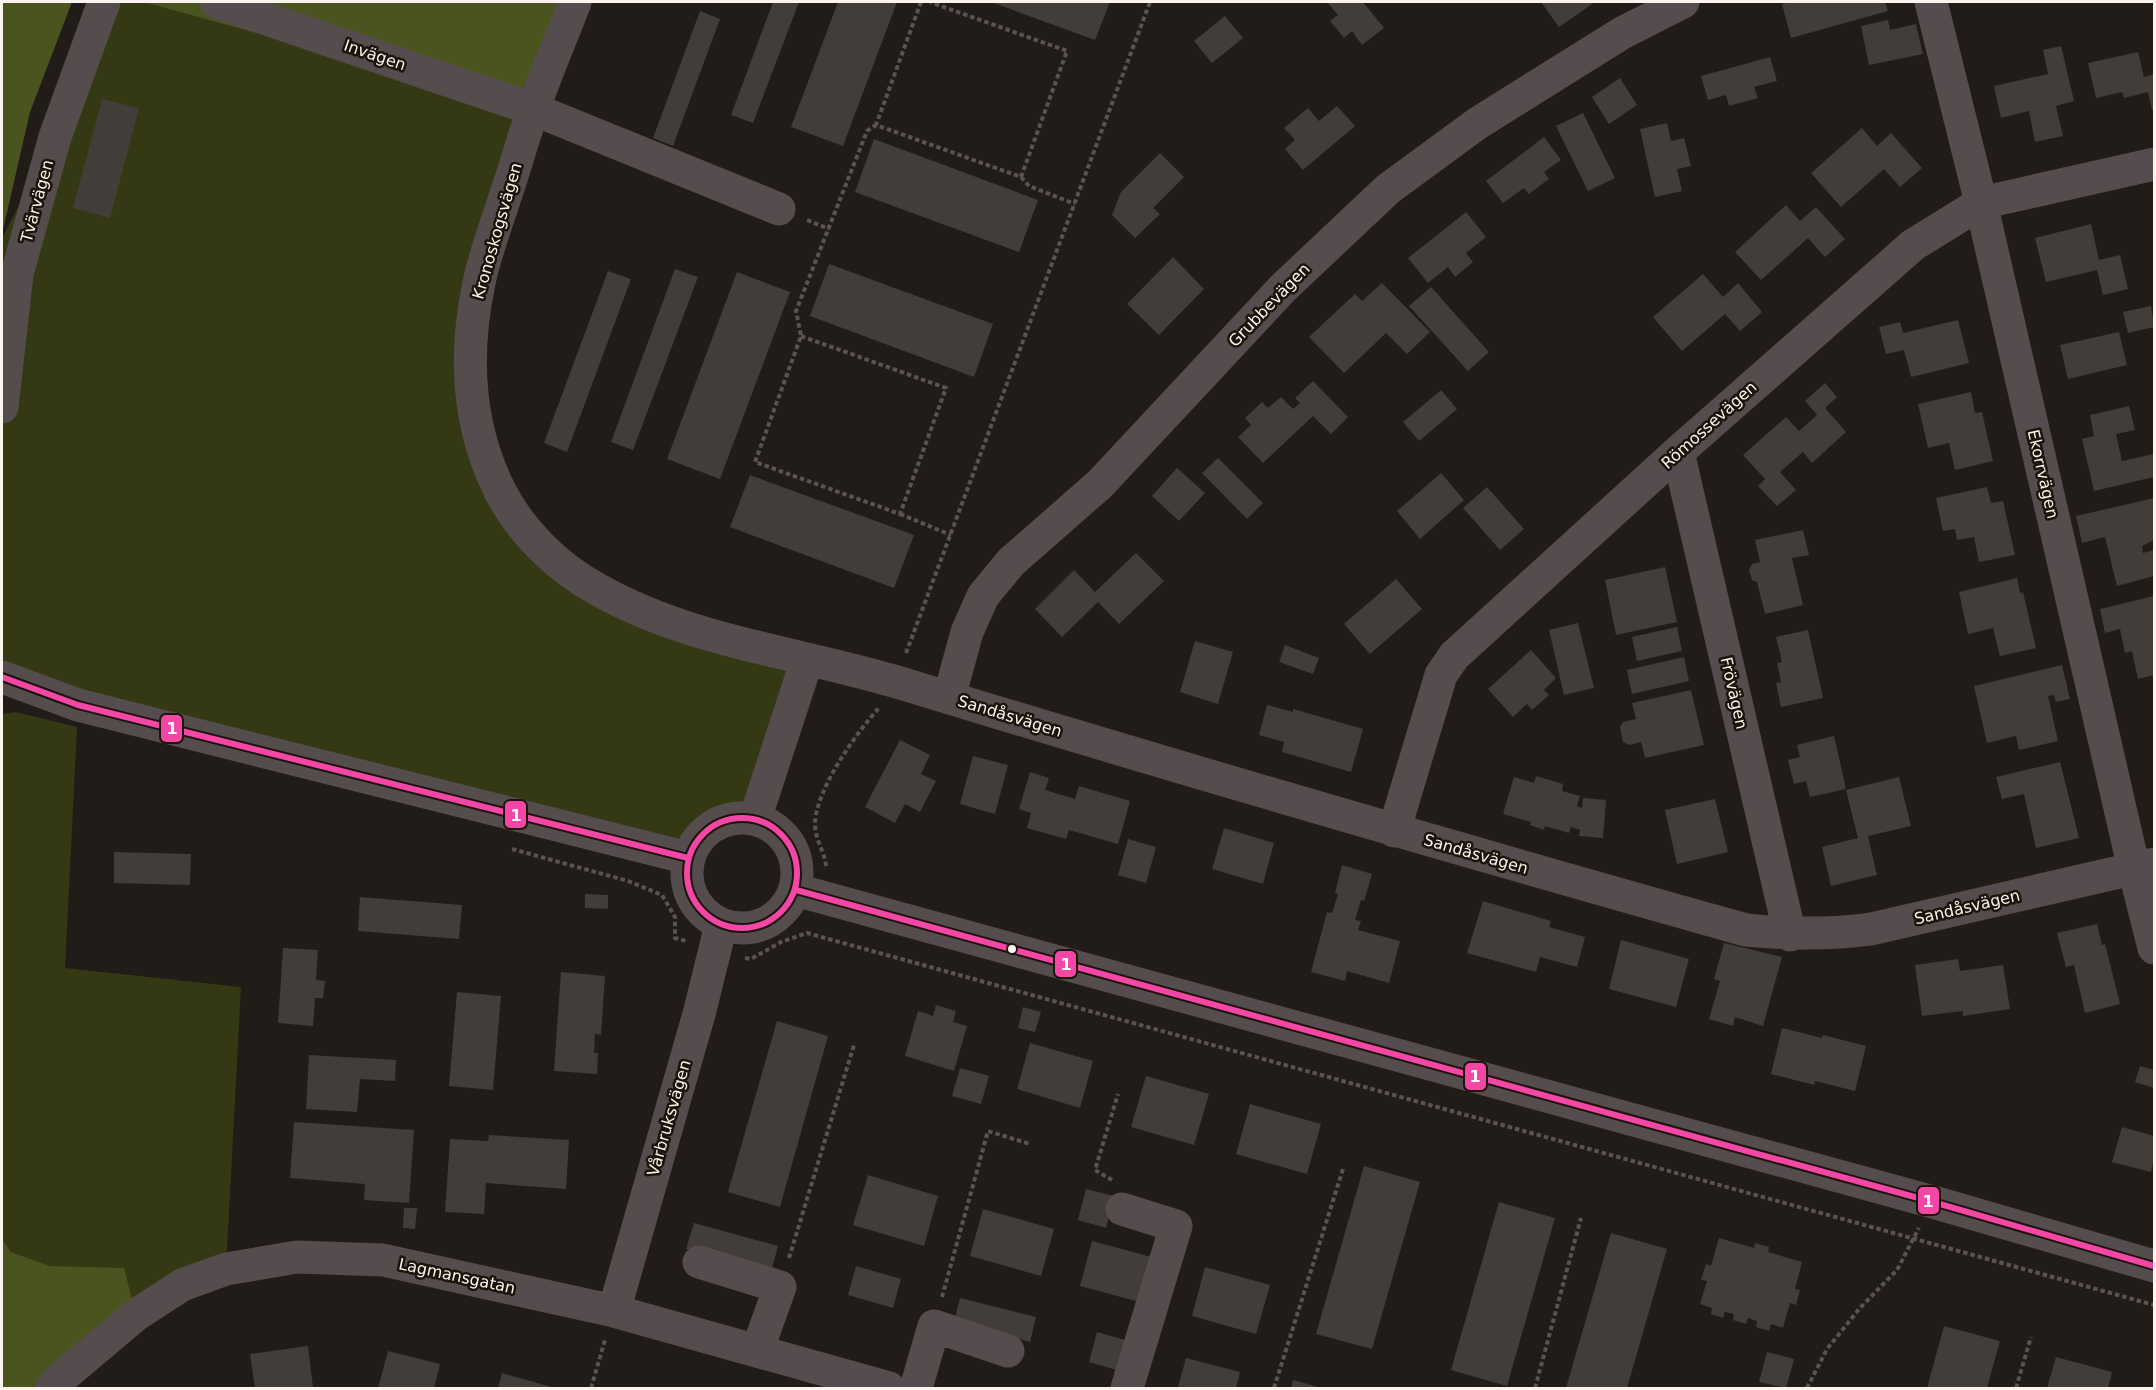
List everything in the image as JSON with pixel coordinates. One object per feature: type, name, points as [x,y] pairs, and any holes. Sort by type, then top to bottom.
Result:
[{"type":"street","name":"Tvärvägen","points":[[2,407],[17,274],[55,137],[104,2]]},
{"type":"street","name":"Invägen","points":[[216,2],[533,109]]},
{"type":"street","name":"Kronoskogsvägen","points":[[575,2],[533,109],[480,279],[471,329],[469,369],[474,418],[499,489],[513,514],[535,540],[576,576],[599,590],[670,624],[807,660]]},
{"type":"street","name":"Grubbevägen","points":[[949,698],[967,632],[983,596],[1011,562],[1100,484],[1283,288],[1388,189],[1478,123],[1622,33],[1683,2]]},
{"type":"street","name":"Ekorrvägen","points":[[1931,2],[2144,866],[2154,948]]},
{"type":"street","points":[[533,109],[779,209]]},
{"type":"street","name":"Römossevägen","points":[[1394,831],[1441,675],[1447,664],[1678,452],[1912,245],[1981,202],[2154,164]]},
{"type":"street","name":"Frövägen","points":[[1678,452],[1790,935]]},
{"type":"street","points":[[755,819],[807,660]]},
{"type":"street","name":"Sandåsvägen","points":[[807,660],[894,681],[1394,831],[1746,930],[1790,935],[1831,934],[1870,929],[2144,866]]},
{"type":"street","points":[[2,676],[78,705],[688,858]]},
{"type":"street","points":[[733,818],[755,819],[770,824],[791,846],[807,893],[766,924],[718,938],[692,898],[686,878],[688,858],[697,841],[709,828],[733,818]]},
{"type":"street","points":[[807,893],[1934,1202],[2154,1266]]},
{"type":"street","name":"Vårbruksvägen","points":[[614,1311],[699,1014],[718,938]]},
{"type":"street","points":[[1122,1209],[1176,1226],[1127,1389]]},
{"type":"street","name":"Lagmansgatan","points":[[52,1389],[60,1379],[136,1315],[182,1285],[226,1269],[297,1257],[383,1260],[614,1311],[889,1389]]},
{"type":"street","points":[[699,1262],[780,1287],[758,1351]]},
{"type":"street","points":[[916,1389],[934,1326],[1008,1351]]},
{"type":"path","points":[[921,2],[876,125],[867,131],[796,311],[801,336],[755,462],[900,514],[951,535]]},
{"type":"path","points":[[930,2],[1067,51],[1022,177]]},
{"type":"path","points":[[807,933],[807,893],[826,864],[818,845],[815,825],[822,795],[859,731],[884,703],[894,681],[951,535],[1150,2]]},
{"type":"path","points":[[876,125],[1022,177],[1029,186],[1075,204]]},
{"type":"path","points":[[801,336],[946,388],[900,514]]},
{"type":"path","points":[[501,846],[628,881],[662,895],[675,917],[675,938],[718,938],[751,959],[781,942],[807,933],[2154,1305]]},
{"type":"path","points":[[780,1287],[854,1045]]},
{"type":"path","points":[[1118,1094],[1095,1170],[1120,1186],[1122,1209]]},
{"type":"path","points":[[934,1326],[988,1131],[1030,1144]]},
{"type":"path","points":[[1274,1389],[1343,1169]]},
{"type":"path","points":[[1807,1389],[1827,1349],[1860,1308],[1897,1270],[1934,1202]]},
{"type":"path","points":[[1535,1389],[1581,1218]]},
{"type":"path","points":[[591,1389],[614,1311]]},
{"type":"path","points":[[2016,1389],[2031,1337]]},
{"type":"green space","points":[[2,2],[72,2],[30,112],[2,234]]},
{"type":"green space","points":[[104,2],[216,2],[533,109],[480,279],[474,418],[554,558],[807,660],[755,819],[732,820],[714,826],[700,838],[688,858],[2,676],[2,238],[55,137]]},
{"type":"green space","points":[[144,2],[575,2],[533,109]]},
{"type":"green space","points":[[16,712],[77,727],[65,968],[241,987],[226,1269],[136,1315],[79,1268],[50,1266],[11,1252],[2,1239],[2,714]]},
{"type":"green space","points":[[2,1239],[11,1252],[50,1266],[124,1268],[136,1315],[52,1388],[2,1388]]},
{"type":"building","points":[[773,2],[799,2],[753,123],[731,115]]},
{"type":"building","points":[[838,2],[897,2],[843,146],[791,127]]},
{"type":"building","points":[[991,2],[1110,2],[1095,40]]},
{"type":"building","points":[[1327,2],[1363,2],[1384,28],[1362,45],[1352,31],[1344,38],[1330,21],[1338,15]]},
{"type":"building","points":[[1541,2],[1595,2],[1559,27]]},
{"type":"building","points":[[1791,2],[1885,2],[1888,11],[1791,38],[1782,4]]},
{"type":"building","points":[[700,11],[720,19],[673,146],[653,138]]},
{"type":"building","points":[[1225,16],[1243,38],[1212,63],[1194,41]]},
{"type":"building","points":[[1888,20],[1890,30],[1916,24],[1923,54],[1869,65],[1861,26]]},
{"type":"building","points":[[2061,46],[2074,101],[2056,106],[2063,136],[2035,142],[2029,111],[2001,118],[1994,86],[2048,74],[2043,50]]},
{"type":"building","points":[[2138,52],[2144,77],[2154,74],[2154,110],[2152,110],[2148,92],[2124,98],[2122,92],[2096,98],[2088,63]]},
{"type":"building","points":[[1770,57],[1777,81],[1754,87],[1758,98],[1729,106],[1726,95],[1708,100],[1701,76]]},
{"type":"building","points":[[1620,78],[1637,105],[1609,124],[1592,97]]},
{"type":"building","points":[[102,99],[139,108],[110,218],[73,208]]},
{"type":"building","points":[[1337,106],[1355,126],[1303,170],[1285,149],[1295,140],[1284,128],[1308,108],[1319,121]]},
{"type":"building","points":[[1583,113],[1615,178],[1588,191],[1556,126]]},
{"type":"building","points":[[1667,123],[1671,141],[1684,138],[1691,166],[1677,169],[1682,191],[1655,197],[1640,129]]},
{"type":"building","points":[[1862,128],[1877,146],[1891,133],[1922,168],[1900,187],[1884,169],[1841,207],[1811,173]]},
{"type":"building","points":[[1544,137],[1561,160],[1544,172],[1549,179],[1529,194],[1524,188],[1503,203],[1486,181]]},
{"type":"building","points":[[874,139],[1038,200],[1019,252],[855,192]]},
{"type":"building","points":[[1160,153],[1184,177],[1153,208],[1160,214],[1135,238],[1112,215],[1121,192]]},
{"type":"building","points":[[1786,205],[1800,221],[1816,207],[1845,239],[1825,257],[1808,238],[1761,280],[1735,252]]},
{"type":"building","points":[[1466,212],[1486,237],[1466,253],[1473,262],[1455,277],[1448,267],[1428,283],[1408,258]]},
{"type":"building","points":[[2091,224],[2099,260],[2120,255],[2128,289],[2103,295],[2097,270],[2046,282],[2035,238]]},
{"type":"building","points":[[1173,257],[1204,289],[1159,335],[1127,304]]},
{"type":"building","points":[[829,264],[993,324],[974,377],[810,316]]},
{"type":"building","points":[[675,269],[698,277],[633,450],[611,442]]},
{"type":"building","points":[[608,271],[631,279],[567,452],[544,443]]},
{"type":"building","points":[[737,272],[790,292],[720,479],[667,459]]},
{"type":"building","points":[[1703,274],[1723,297],[1738,283],[1762,312],[1740,331],[1725,314],[1682,351],[1653,317]]},
{"type":"building","points":[[1382,283],[1430,332],[1407,354],[1386,333],[1344,373],[1309,337],[1355,294],[1362,301]]},
{"type":"building","points":[[1431,287],[1489,352],[1468,371],[1409,306]]},
{"type":"building","points":[[2151,306],[2154,327],[2128,333],[2123,312]]},
{"type":"building","points":[[1958,320],[1969,363],[1911,377],[1904,350],[1886,354],[1879,327],[1900,322],[1903,333]]},
{"type":"building","points":[[2119,332],[2127,365],[2068,379],[2060,345]]},
{"type":"building","points":[[1313,381],[1348,417],[1331,434],[1313,416],[1263,463],[1238,437],[1251,425],[1245,418],[1262,402],[1268,408],[1281,397],[1293,409],[1300,403],[1295,398]]},
{"type":"building","points":[[1825,383],[1837,397],[1825,408],[1846,432],[1812,463],[1803,452],[1780,472],[1796,490],[1777,506],[1758,486],[1765,479],[1743,455],[1786,417],[1799,431],[1817,415],[1805,401]]},
{"type":"building","points":[[1441,390],[1457,409],[1419,441],[1403,422]]},
{"type":"building","points":[[1971,392],[1975,413],[1982,412],[1993,461],[1955,470],[1949,443],[1928,448],[1918,404]]},
{"type":"building","points":[[2129,406],[2135,430],[2116,434],[2122,461],[2154,454],[2154,477],[2094,491],[2082,439],[2094,436],[2090,415]]},
{"type":"building","points":[[1218,458],[1263,503],[1247,519],[1202,473]]},
{"type":"building","points":[[1177,468],[1205,493],[1179,521],[1152,496]]},
{"type":"building","points":[[1441,473],[1464,500],[1420,539],[1397,511]]},
{"type":"building","points":[[750,475],[914,535],[894,588],[730,527]]},
{"type":"building","points":[[1487,487],[1524,529],[1500,550],[1463,508]]},
{"type":"building","points":[[1987,487],[1991,503],[2003,501],[2015,555],[1979,562],[1974,537],[1957,540],[1955,529],[1943,531],[1936,498]]},
{"type":"building","points":[[2154,498],[2154,540],[2142,546],[2143,553],[2154,550],[2154,576],[2117,586],[2105,537],[2082,543],[2076,516]]},
{"type":"building","points":[[1803,530],[1809,555],[1792,558],[1803,605],[1765,614],[1757,582],[1752,580],[1749,570],[1752,564],[1760,562],[1755,540]]},
{"type":"building","points":[[1136,553],[1164,581],[1119,624],[1098,602],[1062,637],[1035,609],[1074,570],[1095,592]]},
{"type":"building","points":[[1665,567],[1677,622],[1616,635],[1605,580]]},
{"type":"building","points":[[2017,578],[2020,593],[2023,592],[2036,648],[2000,656],[1993,628],[1968,634],[1959,592]]},
{"type":"building","points":[[1396,579],[1422,609],[1370,654],[1344,624]]},
{"type":"building","points":[[2154,596],[2154,675],[2138,679],[2132,651],[2125,653],[2120,629],[2105,633],[2100,609]]},
{"type":"building","points":[[1578,623],[1594,688],[1564,695],[1549,630]]},
{"type":"building","points":[[1677,627],[1682,651],[1637,661],[1632,637]]},
{"type":"building","points":[[1808,630],[1823,698],[1781,707],[1776,683],[1781,682],[1777,663],[1782,662],[1776,637]]},
{"type":"building","points":[[1195,641],[1233,652],[1218,704],[1180,692]]},
{"type":"building","points":[[1285,645],[1319,658],[1313,674],[1279,662]]},
{"type":"building","points":[[1531,650],[1556,678],[1544,690],[1549,695],[1532,710],[1527,704],[1513,717],[1488,689]]},
{"type":"building","points":[[1684,657],[1689,681],[1632,694],[1627,670]]},
{"type":"building","points":[[2062,665],[2070,699],[2056,702],[2054,695],[2048,696],[2058,741],[2019,750],[2016,736],[1987,743],[1974,686]]},
{"type":"building","points":[[1691,690],[1704,745],[1645,758],[1641,742],[1630,745],[1623,742],[1620,727],[1623,722],[1636,719],[1632,703]]},
{"type":"building","points":[[1267,705],[1293,712],[1293,709],[1363,729],[1351,772],[1282,752],[1284,742],[1259,735]]},
{"type":"building","points":[[1834,736],[1846,789],[1810,797],[1806,781],[1794,784],[1788,760],[1800,757],[1797,745]]},
{"type":"building","points":[[900,740],[930,755],[921,774],[936,781],[920,812],[905,804],[895,823],[865,807]]},
{"type":"building","points":[[973,756],[1008,765],[995,814],[960,804]]},
{"type":"building","points":[[2060,762],[2079,838],[2036,848],[2024,794],[2002,799],[1996,777]]},
{"type":"building","points":[[1030,772],[1049,778],[1045,790],[1075,799],[1079,786],[1130,801],[1118,844],[1069,830],[1066,839],[1027,828],[1031,813],[1019,809]]},
{"type":"building","points":[[1536,776],[1563,784],[1562,791],[1580,796],[1577,806],[1582,808],[1583,798],[1606,800],[1603,838],[1579,836],[1580,830],[1571,827],[1569,833],[1545,826],[1544,830],[1530,825],[1531,822],[1503,814],[1514,777],[1534,783]]},
{"type":"building","points":[[1899,777],[1911,826],[1868,836],[1877,875],[1831,886],[1822,847],[1858,838],[1846,790]]},
{"type":"building","points":[[1715,799],[1728,852],[1677,864],[1665,810]]},
{"type":"building","points":[[1224,828],[1274,843],[1263,884],[1212,869]]},
{"type":"building","points":[[1128,839],[1156,847],[1146,883],[1118,875]]},
{"type":"building","points":[[114,852],[191,854],[190,885],[114,883]]},
{"type":"building","points":[[1342,865],[1372,874],[1364,901],[1361,900],[1355,920],[1361,921],[1358,930],[1400,941],[1389,983],[1347,971],[1345,981],[1311,972],[1327,912],[1332,913],[1338,894],[1335,893]]},
{"type":"building","points":[[585,894],[608,895],[608,909],[585,908]]},
{"type":"building","points":[[360,897],[462,905],[459,939],[358,931]]},
{"type":"building","points":[[1483,901],[1551,921],[1549,927],[1585,937],[1577,967],[1540,957],[1536,972],[1467,953]]},
{"type":"building","points":[[2097,924],[2102,945],[2105,944],[2120,1004],[2085,1013],[2074,965],[2066,967],[2057,933]]},
{"type":"building","points":[[1621,940],[1689,959],[1676,1007],[1609,989]]},
{"type":"building","points":[[1724,943],[1782,957],[1763,1026],[1735,1017],[1733,1026],[1709,1019],[1720,981],[1714,979]]},
{"type":"building","points":[[283,948],[318,950],[316,980],[325,981],[323,998],[315,998],[313,1026],[278,1023]]},
{"type":"building","points":[[1958,959],[1960,971],[2003,965],[2010,1009],[1963,1016],[1963,1011],[1922,1016],[1915,965]]},
{"type":"building","points":[[561,972],[605,976],[601,1035],[595,1034],[594,1053],[598,1053],[597,1074],[554,1071]]},
{"type":"building","points":[[457,992],[501,996],[493,1090],[449,1086]]},
{"type":"building","points":[[936,1005],[956,1011],[953,1022],[967,1026],[954,1071],[905,1056],[918,1011],[933,1016]]},
{"type":"building","points":[[1023,1007],[1041,1012],[1035,1032],[1018,1028]]},
{"type":"building","points":[[777,1021],[828,1036],[780,1207],[728,1192]]},
{"type":"building","points":[[1782,1028],[1866,1046],[1855,1091],[1815,1081],[1814,1085],[1771,1074]]},
{"type":"building","points":[[1030,1043],[1093,1061],[1080,1108],[1017,1089]]},
{"type":"building","points":[[309,1055],[396,1060],[395,1081],[360,1079],[357,1112],[306,1109]]},
{"type":"building","points":[[2140,1066],[2154,1070],[2154,1088],[2135,1082]]},
{"type":"building","points":[[960,1068],[989,1076],[981,1104],[952,1096]]},
{"type":"building","points":[[1146,1076],[1209,1094],[1194,1145],[1131,1127]]},
{"type":"building","points":[[1250,1104],[1321,1124],[1307,1174],[1236,1154]]},
{"type":"building","points":[[294,1122],[414,1130],[409,1203],[364,1200],[365,1184],[290,1178]]},
{"type":"building","points":[[2122,1127],[2154,1136],[2154,1158],[2151,1172],[2112,1162]]},
{"type":"building","points":[[489,1135],[569,1140],[566,1189],[486,1183],[484,1214],[445,1212],[450,1139],[488,1141]]},
{"type":"building","points":[[1364,1166],[1420,1182],[1372,1349],[1316,1334]]},
{"type":"building","points":[[868,1175],[938,1196],[924,1246],[853,1225]]},
{"type":"building","points":[[1086,1189],[1114,1196],[1106,1228],[1078,1220]]},
{"type":"building","points":[[1499,1202],[1555,1218],[1507,1386],[1451,1370]]},
{"type":"building","points":[[404,1208],[417,1208],[415,1229],[403,1228]]},
{"type":"building","points":[[983,1209],[1054,1229],[1041,1276],[970,1256]]},
{"type":"building","points":[[694,1223],[778,1246],[771,1272],[686,1249]]},
{"type":"building","points":[[1611,1233],[1667,1249],[1627,1388],[1566,1388]]},
{"type":"building","points":[[1719,1238],[1754,1248],[1755,1243],[1769,1247],[1768,1252],[1802,1262],[1795,1289],[1800,1290],[1796,1305],[1790,1303],[1783,1328],[1771,1324],[1769,1331],[1756,1327],[1757,1321],[1748,1318],[1746,1324],[1733,1320],[1734,1314],[1725,1312],[1723,1318],[1711,1314],[1712,1308],[1700,1304],[1707,1281],[1701,1280],[1706,1264],[1711,1266]]},
{"type":"building","points":[[1092,1241],[1159,1259],[1147,1304],[1080,1286]]},
{"type":"building","points":[[856,1266],[901,1279],[893,1308],[848,1295]]},
{"type":"building","points":[[1205,1267],[1270,1285],[1256,1334],[1192,1316]]},
{"type":"building","points":[[960,1298],[1036,1317],[1030,1342],[954,1322]]},
{"type":"building","points":[[1944,1326],[2000,1341],[1987,1388],[1927,1388]]},
{"type":"building","points":[[1097,1332],[1135,1343],[1127,1373],[1089,1362]]},
{"type":"building","points":[[308,1346],[313,1388],[255,1388],[250,1354]]},
{"type":"building","points":[[388,1351],[440,1364],[434,1388],[378,1388]]},
{"type":"building","points":[[1767,1352],[1794,1359],[1786,1388],[1759,1382]]},
{"type":"building","points":[[2056,1357],[2112,1372],[2108,1388],[2047,1388]]},
{"type":"building","points":[[1186,1358],[1240,1372],[1236,1388],[1178,1387]]},
{"type":"building","points":[[502,1373],[555,1388],[498,1388]]},
{"type":"building","points":[[1293,1380],[1322,1388],[1291,1388]]},
{"type":"transit line","name":"1","points":[[2,677],[78,705],[688,858]]},
{"type":"transit line","name":"1","points":[[742,818],[763,822],[781,834],[793,852],[797,873],[793,894],[781,912],[763,924],[742,928],[721,924],[703,912],[691,894],[687,873],[691,852],[703,834],[721,822],[742,818]]},
{"type":"transit line","name":"1","points":[[796,890],[1933,1202],[2154,1266]]}]
